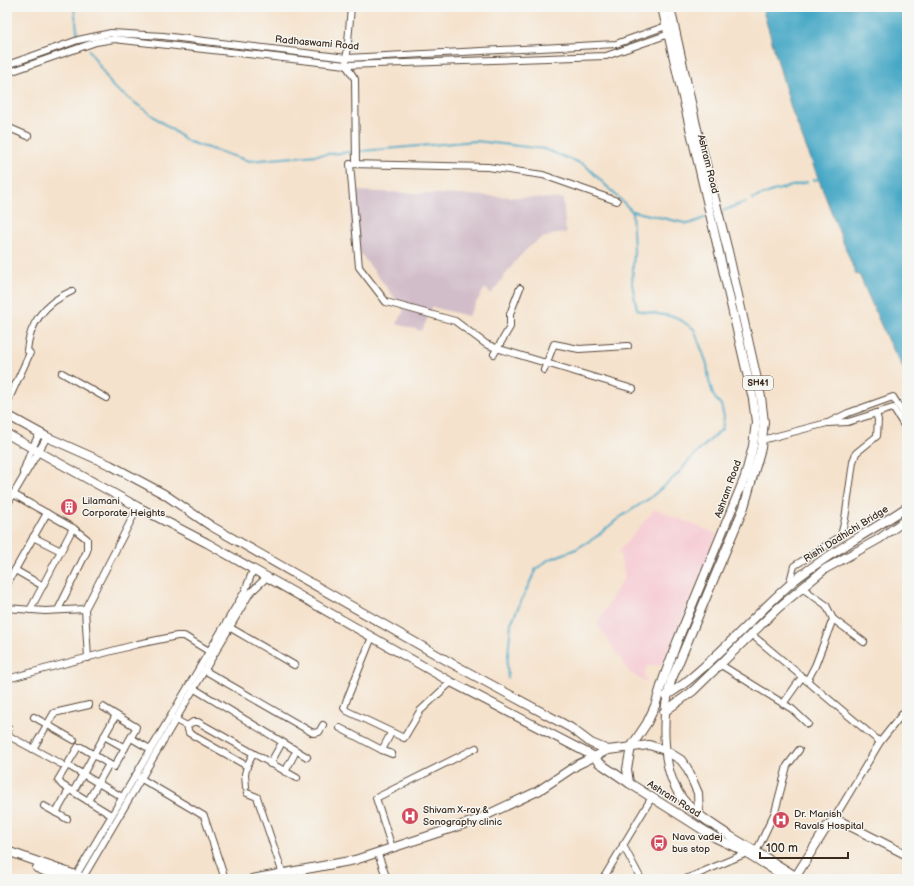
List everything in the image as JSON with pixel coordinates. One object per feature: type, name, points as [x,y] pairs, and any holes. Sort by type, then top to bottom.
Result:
[{"type":"main road","name":"Ashram Road","points":[[662,7],[670,24]]},
{"type":"main road","name":"Ashram Road","points":[[670,7],[670,24],[672,34],[753,399],[758,440],[744,507],[682,654],[667,696],[664,712],[665,750],[675,787],[686,803],[699,814],[795,878]]},
{"type":"main road","points":[[7,414],[43,435],[110,465],[164,494],[211,526],[446,660],[571,728],[591,743],[608,750],[649,745],[665,750],[681,760],[687,768],[698,793],[699,814]]},
{"type":"main road","points":[[7,434],[138,507],[207,543],[266,578],[451,682],[596,760],[629,783]]},
{"type":"main road","name":"Ashram Road","points":[[758,440],[743,483],[677,642],[663,680],[656,706],[648,722],[631,747],[627,769],[629,783],[716,838],[795,878]]},
{"type":"main road","name":"Rishi Dadhichi Bridge","points":[[656,706],[716,655],[766,604],[792,582],[819,561],[873,530],[907,507]]},
{"type":"main road","name":"Rishi Dadhichi Bridge","points":[[664,712],[693,691],[751,634],[825,569],[879,538],[907,519]]},
{"type":"main road","points":[[252,879],[356,865],[475,825],[540,795],[596,760],[608,750]]},
{"type":"main road","points":[[282,876],[355,860],[474,821],[538,791],[577,765],[596,760]]},
{"type":"main road","points":[[795,878],[824,830],[832,822],[842,822],[907,855]]},
{"type":"main road","points":[[7,851],[80,878]]},
{"type":"main road","points":[[7,856],[64,879]]},
{"type":"street","points":[[351,7],[346,66],[355,79],[356,164]]},
{"type":"street","name":"Radhaswami Road","points":[[7,65],[78,40],[111,33],[163,36],[347,58],[616,44],[670,24]]},
{"type":"street","name":"Radhaswami Road","points":[[7,73],[96,42],[121,39],[346,66],[606,56],[672,34]]},
{"type":"street","points":[[78,40],[81,47]]},
{"type":"street","points":[[7,127],[28,136]]},
{"type":"street","points":[[617,201],[543,175],[496,168],[350,164],[359,267],[386,302],[455,321],[495,351],[547,362],[633,389]]},
{"type":"street","points":[[495,351],[510,327],[510,314],[520,288]]},
{"type":"street","points":[[7,403],[30,353],[27,350],[28,340],[43,310],[51,303],[72,291]]},
{"type":"street","points":[[544,370],[554,344],[579,349],[628,346]]},
{"type":"street","points":[[62,373],[106,398]]},
{"type":"street","points":[[827,423],[848,413],[893,397],[907,419]]},
{"type":"street","points":[[758,440],[827,423],[848,422],[893,408],[907,430]]},
{"type":"street","points":[[792,582],[794,566],[841,536],[845,519],[853,462],[856,453],[877,436],[878,420],[876,413]]},
{"type":"street","points":[[7,505],[43,435]]},
{"type":"street","points":[[13,494],[73,528],[87,539],[87,551],[58,610]]},
{"type":"street","points":[[88,658],[85,609],[138,507]]},
{"type":"street","points":[[7,584],[47,513]]},
{"type":"street","points":[[30,610],[73,528]]},
{"type":"street","points":[[34,537],[61,551]]},
{"type":"street","points":[[15,570],[43,586]]},
{"type":"street","points":[[80,878],[122,797],[211,652],[245,591],[253,570]]},
{"type":"street","points":[[80,878],[204,670],[211,652],[250,594],[266,578]]},
{"type":"street","points":[[802,588],[826,605],[833,620],[864,642]]},
{"type":"street","points":[[7,608],[30,610],[85,609]]},
{"type":"street","points":[[783,704],[815,666],[833,620]]},
{"type":"street","points":[[229,627],[294,666]]},
{"type":"street","points":[[751,634],[880,742]]},
{"type":"street","points":[[7,679],[177,636],[184,636],[211,652]]},
{"type":"street","points":[[372,637],[344,708],[402,738],[406,737],[420,711],[451,682]]},
{"type":"street","points":[[721,665],[800,715],[808,724]]},
{"type":"street","points":[[204,670],[313,734],[319,732],[323,725]]},
{"type":"street","points":[[193,688],[307,757]]},
{"type":"street","points":[[33,749],[54,713],[89,705]]},
{"type":"street","points":[[103,707],[135,725],[135,730],[115,766],[78,747],[64,764],[58,782],[112,815]]},
{"type":"street","points":[[832,822],[880,742],[907,708]]},
{"type":"street","points":[[56,813],[83,774],[116,715]]},
{"type":"street","points":[[34,717],[74,740]]},
{"type":"street","points":[[174,719],[187,726],[189,733],[247,766]]},
{"type":"street","points":[[187,726],[193,722],[198,722],[297,778]]},
{"type":"street","points":[[7,728],[9,729],[7,734],[83,774],[122,797]]},
{"type":"street","points":[[340,728],[392,754]]},
{"type":"street","points":[[382,750],[391,733]]},
{"type":"street","points":[[104,736],[125,748]]},
{"type":"street","points":[[131,738],[150,750]]},
{"type":"street","points":[[270,764],[280,746]]},
{"type":"street","points":[[392,848],[376,798],[476,748]]},
{"type":"street","points":[[756,852],[775,812],[787,766],[799,750]]},
{"type":"street","points":[[254,754],[247,766],[245,774],[247,790],[257,797],[282,876]]},
{"type":"street","points":[[285,772],[294,755]]},
{"type":"street","points":[[88,801],[109,764]]},
{"type":"street","points":[[140,778],[204,816],[225,879]]},
{"type":"street","points":[[603,879],[652,797]]},
{"type":"street","points":[[44,806],[67,819]]},
{"type":"street","points":[[623,845],[641,879]]},
{"type":"street","points":[[686,879],[747,854]]},
{"type":"street","points":[[379,857],[387,879]]},
{"type":"shaded area","points":[[357,191],[563,199],[566,233],[555,234],[540,239],[528,248],[518,258],[491,294],[485,288],[468,316],[432,307],[422,331],[397,324],[404,310],[351,241],[351,214]]},
{"type":"shaded area","points":[[655,509],[717,534],[662,665],[647,666],[644,676],[646,678],[645,682],[629,672],[597,623],[625,576],[619,551]]},
{"type":"water","points":[[762,7],[907,7],[907,374],[888,341],[859,274],[856,275],[792,111]]},
{"type":"waterway","points":[[74,7],[78,37]]},
{"type":"waterway","points":[[89,50],[113,87],[189,142],[249,161],[476,141],[544,149],[585,165],[632,211],[689,224],[707,217]]},
{"type":"waterway","points":[[813,180],[820,179]]},
{"type":"waterway","points":[[752,199],[773,191],[807,182]]},
{"type":"waterway","points":[[722,211],[746,202]]},
{"type":"waterway","points":[[508,678],[507,666],[511,623],[536,569],[548,560],[576,549],[596,537],[619,518],[650,498],[678,474],[689,460],[722,429],[724,417],[721,405],[714,397],[709,381],[707,364],[694,329],[676,317],[640,311],[637,309],[632,284],[634,250],[632,211]]},
{"type":"place","name":"Lilamani Corporate Heights","points":[[69,507]]},
{"type":"place","name":"Shivam X-ray & Sonography clinic","points":[[410,816]]},
{"type":"place","name":"Dr. Manish Ravals Hospital","points":[[781,820]]},
{"type":"place","name":"Nava vadej bus stop","points":[[659,843]]}]
